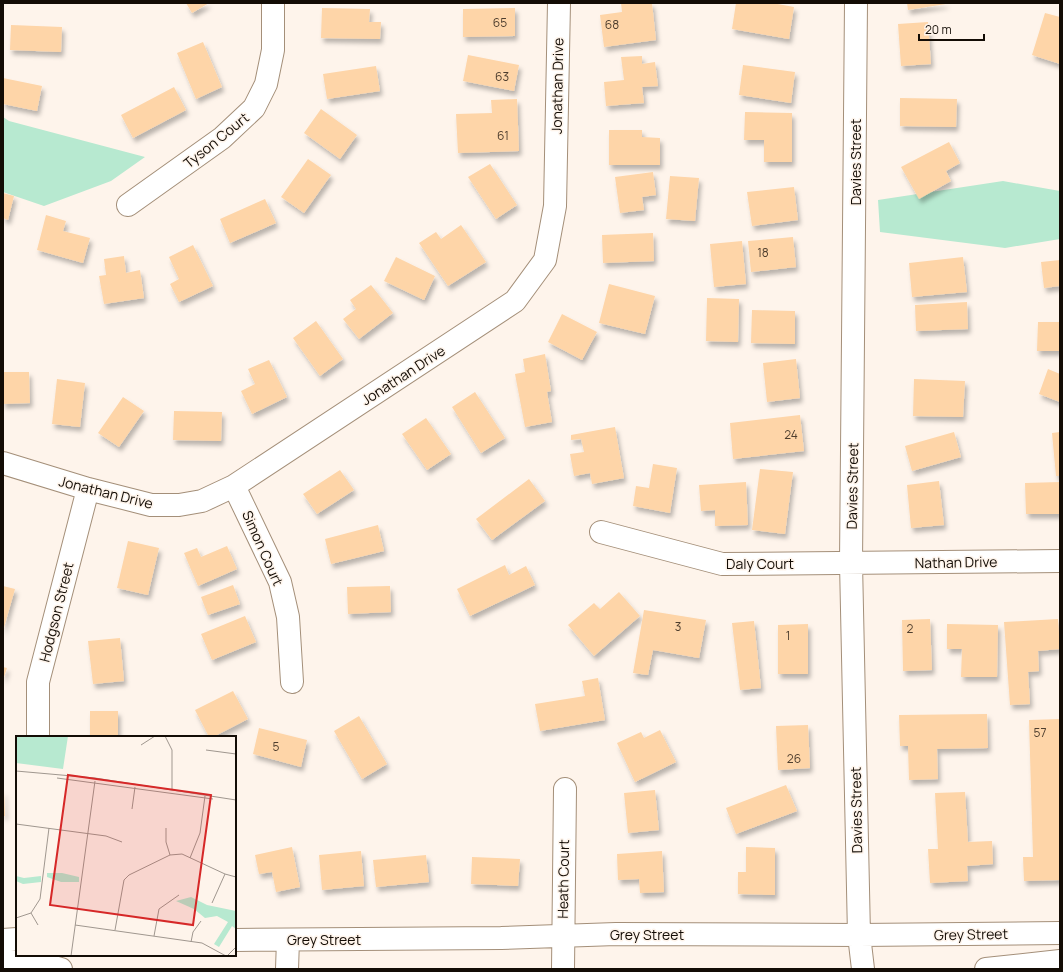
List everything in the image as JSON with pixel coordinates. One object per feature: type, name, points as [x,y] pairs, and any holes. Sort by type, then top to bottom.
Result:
[{"type":"street","name":"Tyson Court","points":[[128,205],[222,138],[254,108],[266,84],[273,50],[273,3]]},
{"type":"street","name":"Jonathan Drive","points":[[3,463],[88,489],[151,505],[179,505],[202,502],[234,486],[516,301],[545,260],[555,206],[559,3]]},
{"type":"street","name":"Davies Street","points":[[856,3],[851,563],[859,935],[863,969]]},
{"type":"street","name":"Simon Court","points":[[234,486],[280,582],[288,617],[292,682]]},
{"type":"street","name":"Hodgson Street","points":[[38,736],[38,682],[88,489]]},
{"type":"street","name":"Daly Court","points":[[601,532],[722,564],[851,563]]},
{"type":"street","name":"Nathan Drive","points":[[851,563],[1060,561]]},
{"type":"street","name":"Heath Court","points":[[563,969],[562,934],[564,902],[565,789]]},
{"type":"street","name":"Grey Street","points":[[236,940],[501,938],[562,934],[859,935],[1060,933]]},
{"type":"street","points":[[3,940],[16,939]]},
{"type":"street","points":[[287,969],[288,940]]},
{"type":"street","points":[[3,961],[40,959],[61,969]]},
{"type":"street","points":[[986,969],[1060,961]]},
{"type":"green space","points":[[3,117],[9,121],[145,157],[111,181],[44,206],[3,192]]},
{"type":"green space","points":[[1003,181],[1060,191],[1060,239],[1005,248],[880,232],[878,200]]},
{"type":"building","points":[[186,3],[209,3],[192,13]]},
{"type":"building","points":[[621,3],[652,3],[656,40],[604,47],[600,15],[622,12]]},
{"type":"building","points":[[736,3],[772,3],[794,7],[789,39],[732,29]]},
{"type":"building","points":[[907,3],[946,3],[946,4],[908,10]]},
{"type":"building","points":[[322,8],[370,9],[369,22],[381,22],[380,39],[321,38]]},
{"type":"building","points":[[515,8],[515,36],[463,37],[463,9]]},
{"type":"building","points":[[1045,13],[1060,17],[1060,64],[1032,55]]},
{"type":"building","points":[[928,22],[931,64],[901,66],[898,24]]},
{"type":"building","points":[[11,25],[62,27],[61,52],[10,50]]},
{"type":"building","points":[[203,42],[222,87],[196,99],[177,53]]},
{"type":"building","points":[[468,55],[519,65],[514,91],[463,81]]},
{"type":"building","points":[[642,56],[642,64],[655,62],[658,86],[642,87],[644,103],[606,106],[604,82],[624,80],[621,57]]},
{"type":"building","points":[[743,65],[795,72],[791,103],[739,95]]},
{"type":"building","points":[[376,66],[380,91],[327,99],[323,74]]},
{"type":"building","points":[[3,78],[42,86],[37,111],[3,104]]},
{"type":"building","points":[[174,87],[186,110],[133,138],[121,115]]},
{"type":"building","points":[[900,98],[957,99],[956,127],[900,126]]},
{"type":"building","points":[[517,99],[519,151],[458,153],[456,114],[492,113],[491,100]]},
{"type":"building","points":[[321,109],[357,135],[340,159],[304,133]]},
{"type":"building","points":[[745,112],[792,113],[792,162],[764,162],[764,140],[744,140]]},
{"type":"building","points":[[609,130],[642,130],[642,137],[660,138],[660,165],[609,165]]},
{"type":"building","points":[[949,142],[960,163],[946,171],[951,181],[919,199],[901,167]]},
{"type":"building","points":[[308,159],[331,175],[304,213],[281,197]]},
{"type":"building","points":[[490,164],[517,205],[496,219],[468,177]]},
{"type":"building","points":[[653,172],[656,195],[642,197],[644,210],[620,213],[615,177]]},
{"type":"building","points":[[670,176],[699,178],[695,221],[666,219]]},
{"type":"building","points":[[794,187],[798,220],[752,226],[747,192]]},
{"type":"building","points":[[3,193],[14,196],[8,220],[3,218]]},
{"type":"building","points":[[265,199],[276,223],[230,243],[220,219]]},
{"type":"building","points":[[46,215],[66,221],[63,231],[90,238],[83,263],[37,250]]},
{"type":"building","points":[[461,225],[486,262],[448,286],[419,243],[436,232],[441,239]]},
{"type":"building","points":[[653,233],[654,261],[603,263],[602,235]]},
{"type":"building","points":[[793,237],[796,267],[751,272],[748,241]]},
{"type":"building","points":[[742,241],[746,284],[714,287],[710,244]]},
{"type":"building","points":[[193,245],[213,286],[179,302],[170,284],[179,279],[169,257]]},
{"type":"building","points":[[124,256],[126,273],[140,270],[144,298],[104,304],[99,276],[106,275],[104,259]]},
{"type":"building","points":[[396,257],[435,276],[424,300],[384,281]]},
{"type":"building","points":[[963,257],[967,292],[912,297],[909,263]]},
{"type":"building","points":[[1060,260],[1060,286],[1044,288],[1041,262]]},
{"type":"building","points":[[609,284],[655,296],[645,334],[599,323]]},
{"type":"building","points":[[371,285],[393,313],[359,339],[343,319],[356,309],[350,300]]},
{"type":"building","points":[[707,298],[739,299],[738,342],[706,341]]},
{"type":"building","points":[[967,302],[968,329],[916,331],[915,305]]},
{"type":"building","points":[[752,310],[795,311],[795,344],[751,343]]},
{"type":"building","points":[[562,314],[597,332],[582,360],[548,342]]},
{"type":"building","points":[[316,321],[343,359],[320,376],[293,338]]},
{"type":"building","points":[[1038,322],[1060,322],[1060,351],[1037,351]]},
{"type":"building","points":[[545,354],[551,391],[547,392],[552,422],[525,427],[515,374],[525,372],[523,359]]},
{"type":"building","points":[[796,359],[800,398],[767,402],[763,363]]},
{"type":"building","points":[[269,360],[287,397],[252,414],[241,391],[255,384],[248,369]]},
{"type":"building","points":[[1048,369],[1060,374],[1060,402],[1039,394]]},
{"type":"building","points":[[3,372],[29,372],[30,403],[3,404]]},
{"type":"building","points":[[57,379],[85,383],[80,427],[52,424]]},
{"type":"building","points":[[914,379],[965,381],[963,417],[913,416]]},
{"type":"building","points":[[475,392],[505,438],[481,453],[452,407]]},
{"type":"building","points":[[123,397],[144,411],[119,447],[98,433]]},
{"type":"building","points":[[174,411],[222,412],[221,441],[173,440]]},
{"type":"building","points":[[800,415],[804,451],[733,459],[730,423]]},
{"type":"building","points":[[426,418],[451,454],[427,470],[402,434]]},
{"type":"building","points":[[615,427],[624,478],[592,484],[590,473],[574,476],[570,454],[584,452],[581,439],[571,440],[571,435]]},
{"type":"building","points":[[954,432],[961,457],[912,471],[905,446]]},
{"type":"building","points":[[1060,432],[1060,476],[1056,476],[1052,433]]},
{"type":"building","points":[[653,464],[677,468],[670,513],[633,506],[636,486],[649,488]]},
{"type":"building","points":[[760,469],[793,472],[785,534],[752,530]]},
{"type":"building","points":[[340,470],[354,490],[317,514],[303,494]]},
{"type":"building","points":[[529,479],[545,501],[492,540],[476,519]]},
{"type":"building","points":[[939,481],[944,525],[911,528],[907,485]]},
{"type":"building","points":[[746,482],[748,525],[715,526],[715,510],[701,511],[699,485]]},
{"type":"building","points":[[1060,482],[1060,514],[1026,514],[1025,483]]},
{"type":"building","points":[[378,525],[384,551],[331,564],[325,539]]},
{"type":"building","points":[[128,541],[159,548],[148,595],[117,588]]},
{"type":"building","points":[[227,546],[237,569],[198,586],[184,553],[197,548],[201,557]]},
{"type":"building","points":[[505,565],[509,575],[526,566],[535,585],[470,616],[457,589]]},
{"type":"building","points":[[233,585],[240,604],[208,615],[201,597]]},
{"type":"building","points":[[3,586],[15,589],[3,631]]},
{"type":"building","points":[[390,586],[391,612],[348,614],[347,587]]},
{"type":"building","points":[[619,592],[640,616],[594,656],[568,625],[594,603],[600,609]]},
{"type":"building","points":[[644,610],[706,620],[699,658],[653,650],[648,675],[633,673]]},
{"type":"building","points":[[245,616],[256,642],[212,660],[201,634]]},
{"type":"building","points":[[930,619],[932,670],[903,671],[902,620]]},
{"type":"building","points":[[1058,619],[1060,649],[1038,651],[1039,671],[1028,672],[1030,704],[1010,705],[1004,622]]},
{"type":"building","points":[[754,621],[761,688],[740,690],[732,623]]},
{"type":"building","points":[[808,624],[808,674],[778,674],[778,625]]},
{"type":"building","points":[[947,624],[998,625],[997,677],[961,677],[962,649],[947,649]]},
{"type":"building","points":[[120,638],[124,681],[93,684],[88,641]]},
{"type":"building","points":[[3,667],[7,668],[3,680]]},
{"type":"building","points":[[598,678],[605,720],[540,731],[535,704],[585,696],[582,681]]},
{"type":"building","points":[[233,691],[248,719],[215,736],[208,736],[195,710]]},
{"type":"building","points":[[90,711],[118,711],[118,736],[90,736]]},
{"type":"building","points":[[987,714],[988,748],[937,749],[938,779],[909,780],[908,746],[900,746],[899,715]]},
{"type":"building","points":[[359,716],[387,764],[362,779],[334,731]]},
{"type":"building","points":[[1060,719],[1060,880],[1024,881],[1023,857],[1033,857],[1029,720]]},
{"type":"building","points":[[808,725],[810,768],[778,770],[776,726]]},
{"type":"building","points":[[259,728],[307,740],[301,767],[253,754]]},
{"type":"building","points":[[660,730],[676,762],[635,782],[617,743],[641,732],[644,738]]},
{"type":"building","points":[[786,785],[797,811],[736,834],[726,808]]},
{"type":"building","points":[[655,790],[659,830],[628,833],[624,793]]},
{"type":"building","points":[[4,791],[5,816],[3,816]]},
{"type":"building","points":[[965,792],[968,842],[992,841],[993,864],[967,866],[968,881],[930,883],[928,849],[938,849],[935,793]]},
{"type":"building","points":[[292,847],[300,887],[276,892],[272,872],[259,874],[255,855]]},
{"type":"building","points":[[746,847],[775,848],[775,895],[738,894],[738,872],[746,872]]},
{"type":"building","points":[[361,851],[364,886],[322,890],[319,855]]},
{"type":"building","points":[[662,851],[664,892],[640,893],[639,879],[618,880],[617,854]]},
{"type":"building","points":[[426,855],[429,882],[376,887],[373,860]]},
{"type":"building","points":[[472,857],[520,859],[518,886],[471,884]]}]
